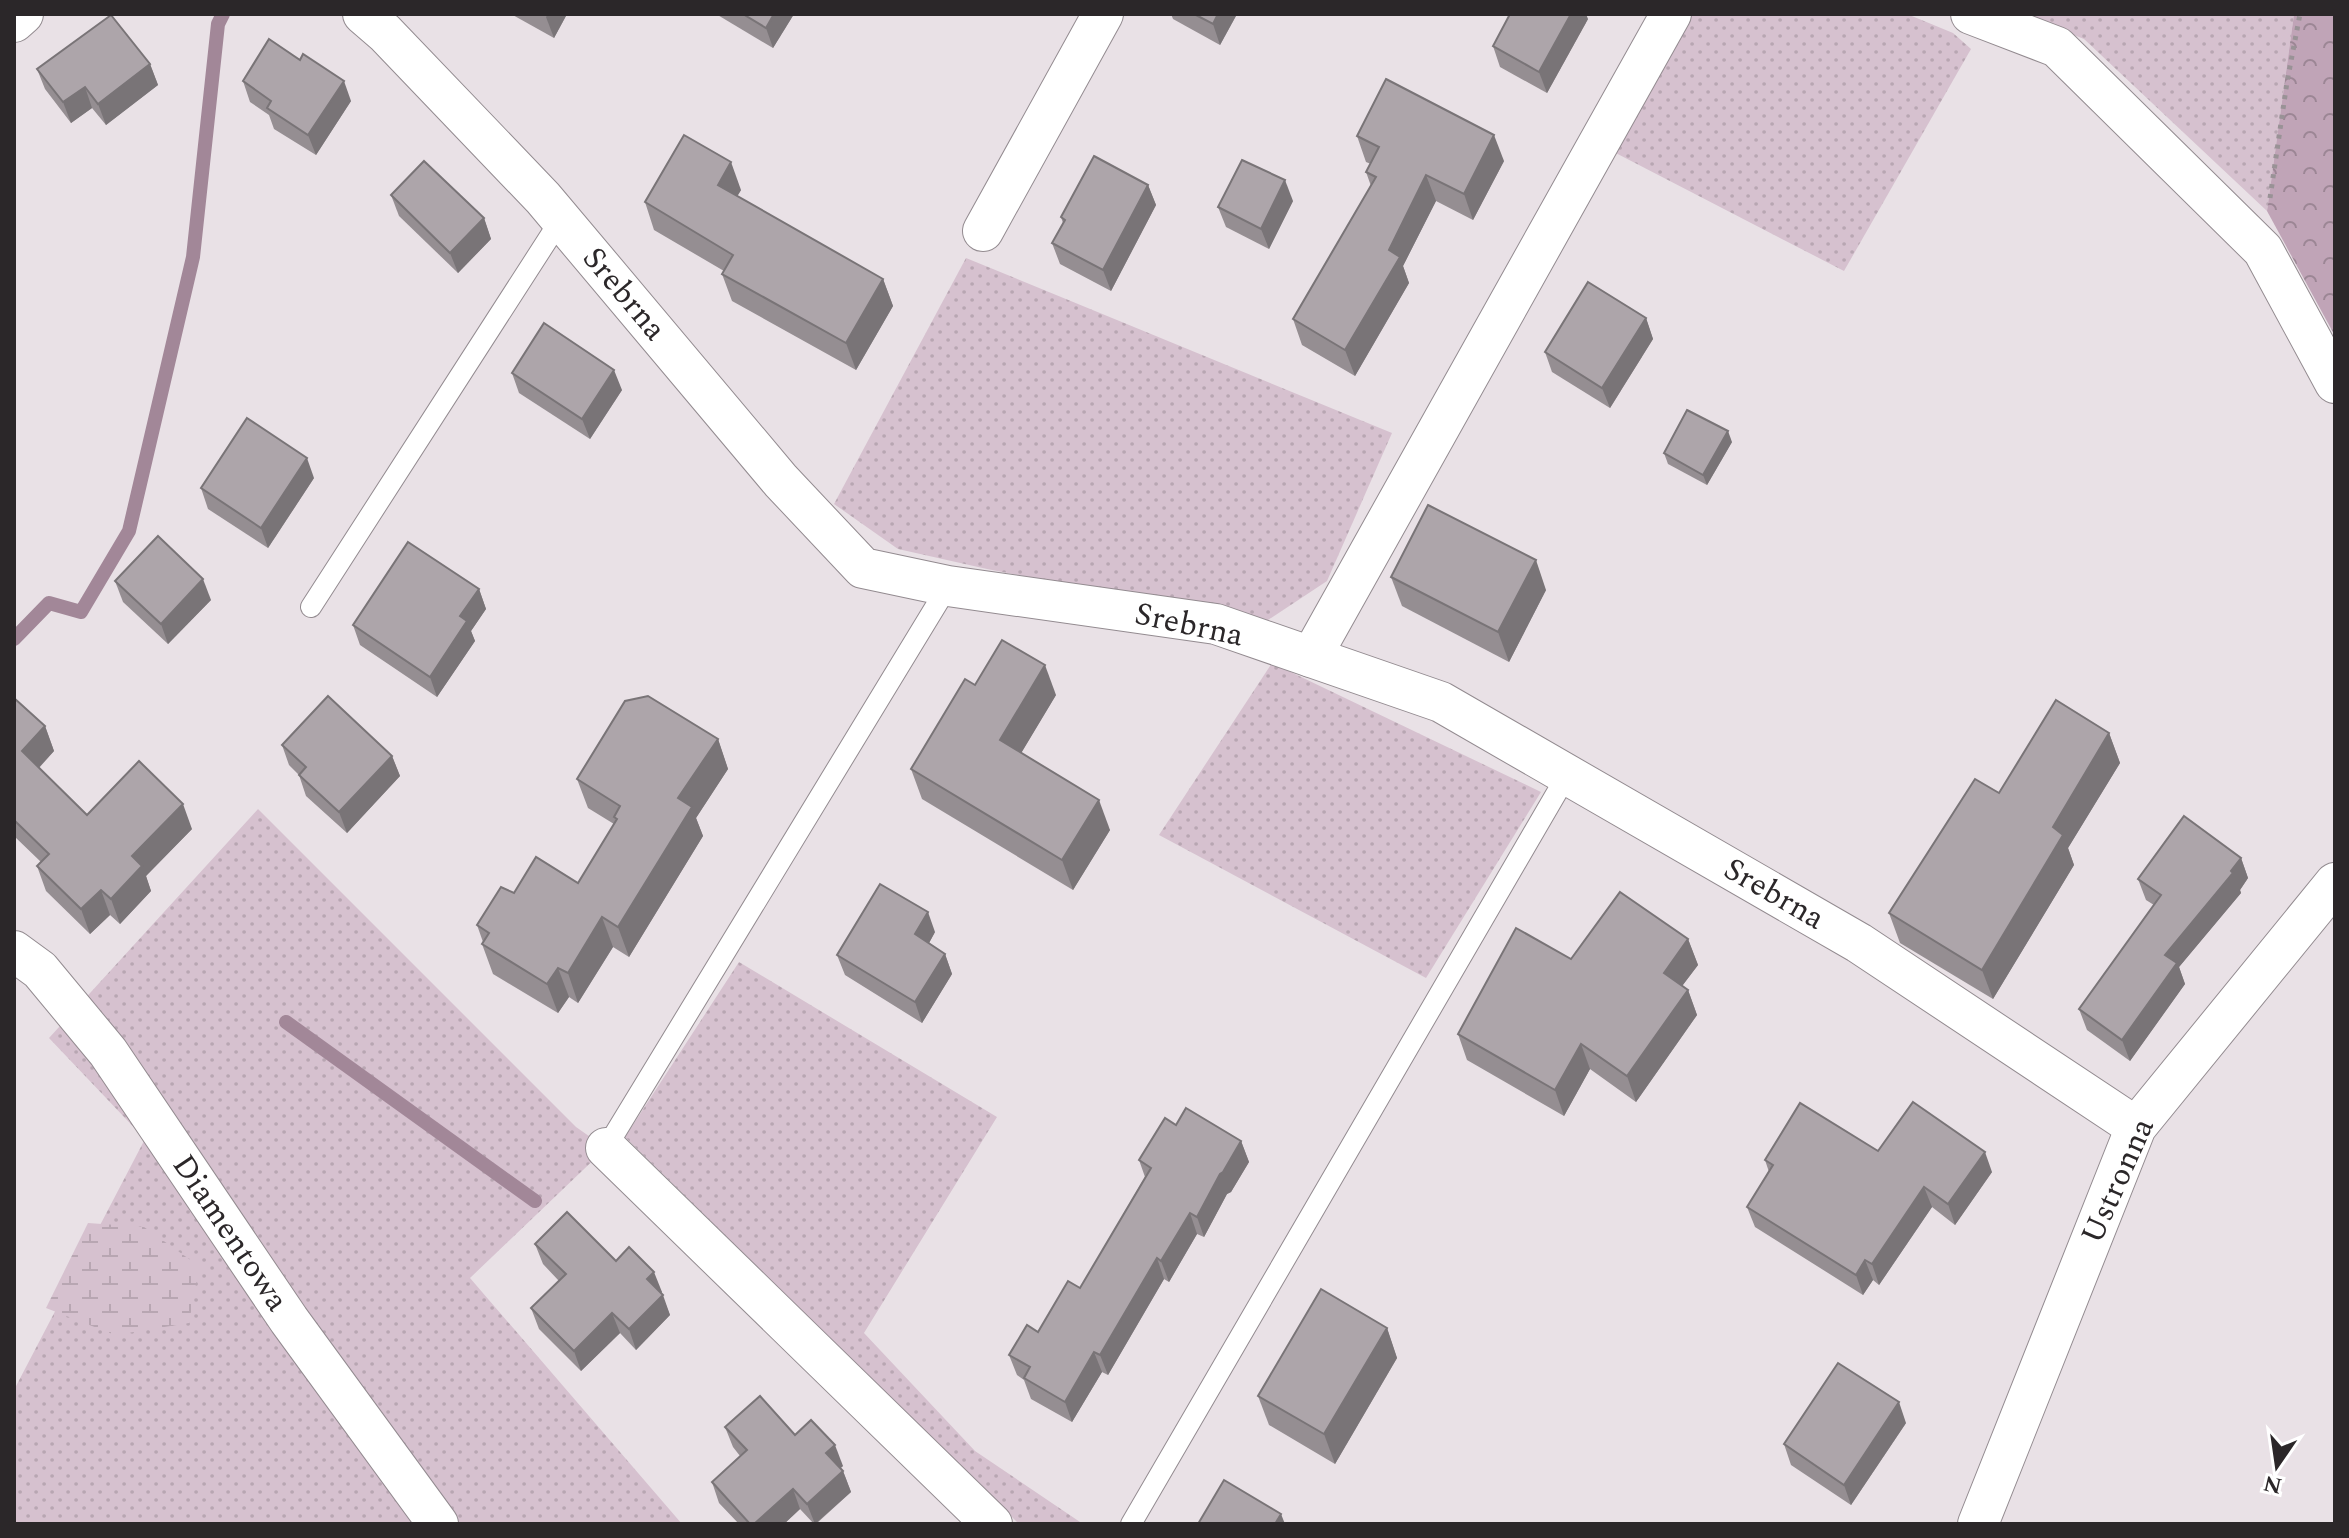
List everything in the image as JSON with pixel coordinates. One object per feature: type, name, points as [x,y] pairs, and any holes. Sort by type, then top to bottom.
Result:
[{"type":"street","points":[[14,22],[23,14]]},
{"type":"street","name":"Srebrna","points":[[363,14],[385,33],[561,219],[781,481],[863,568],[948,586],[1216,624],[1441,702],[1859,943],[2136,1127]]},
{"type":"street","points":[[983,231],[1103,14]]},
{"type":"street","points":[[1311,657],[1671,14]]},
{"type":"street","points":[[1971,14],[2057,47],[2263,250],[2335,383]]},
{"type":"street","name":"Ustronna","points":[[1978,1524],[2136,1127],[2335,883]]},
{"type":"street","name":"Diamentowa","points":[[14,951],[40,970],[108,1052],[289,1320],[438,1524]]},
{"type":"street","points":[[606,1148],[992,1524]]},
{"type":"lane","points":[[311,607],[561,219]]},
{"type":"lane","points":[[606,1148],[948,586]]},
{"type":"lane","points":[[1131,1524],[1567,775]]},
{"type":"path","points":[[2263,250],[2300,14]]},
{"type":"green space","points":[[1686,14],[1907,14],[1953,33],[1971,49],[1844,271],[1608,149]]},
{"type":"green space","points":[[2020,14],[2294,14],[2267,211],[2084,39]]},
{"type":"green space","points":[[2294,14],[2335,14],[2335,336],[2267,211]]},
{"type":"green space","points":[[966,258],[1392,433],[1327,581],[1265,622],[898,549],[834,504]]},
{"type":"green space","points":[[1272,663],[1541,792],[1426,978],[1159,835]]},
{"type":"green space","points":[[258,809],[576,1127],[606,1148],[470,1278],[682,1524],[14,1524],[14,1390],[145,1139],[49,1038]]},
{"type":"green space","points":[[739,962],[997,1117],[864,1333],[975,1451],[1083,1524],[1019,1524],[625,1137]]},
{"type":"green space","points":[[88,1223],[144,1227],[199,1266],[189,1323],[115,1335],[46,1308]]},
{"type":"building","points":[[743,14],[774,14],[766,28]]},
{"type":"building","points":[[1194,14],[1218,14],[1213,24]]},
{"type":"building","points":[[1510,14],[1571,14],[1539,72],[1493,46]]},
{"type":"building","points":[[111,15],[150,64],[98,104],[85,87],[63,102],[37,69]]},
{"type":"building","points":[[269,39],[300,60],[303,54],[344,81],[308,135],[267,108],[271,101],[243,81]]},
{"type":"building","points":[[1386,79],[1494,135],[1464,194],[1426,175],[1389,250],[1400,257],[1345,350],[1293,319],[1376,177],[1366,172],[1379,147],[1357,136]]},
{"type":"building","points":[[684,135],[731,162],[718,185],[883,279],[846,343],[722,274],[733,255],[645,202]]},
{"type":"building","points":[[1094,156],[1148,185],[1103,270],[1052,243],[1065,220],[1061,217]]},
{"type":"building","points":[[1242,160],[1285,180],[1261,229],[1218,207]]},
{"type":"building","points":[[424,161],[484,218],[450,253],[391,195]]},
{"type":"building","points":[[1588,282],[1646,318],[1602,388],[1545,352]]},
{"type":"building","points":[[544,323],[614,370],[582,419],[512,373]]},
{"type":"building","points":[[1687,410],[1728,431],[1703,475],[1664,453]]},
{"type":"building","points":[[247,418],[307,458],[261,528],[201,488]]},
{"type":"building","points":[[1428,505],[1536,560],[1498,632],[1391,577]]},
{"type":"building","points":[[158,536],[203,579],[161,624],[115,581]]},
{"type":"building","points":[[408,542],[479,589],[460,616],[467,621],[430,677],[353,625]]},
{"type":"building","points":[[1002,640],[1045,665],[1000,740],[1099,800],[1062,860],[911,769],[965,679],[975,685]]},
{"type":"building","points":[[328,696],[392,756],[339,812],[299,775],[306,767],[282,745]]},
{"type":"building","points":[[648,696],[718,739],[678,798],[692,807],[618,927],[602,917],[568,973],[558,968],[547,984],[482,944],[489,933],[477,925],[501,887],[514,893],[536,857],[578,883],[617,819],[614,817],[620,806],[577,779],[625,701]]},
{"type":"building","points":[[14,698],[45,726],[22,751],[87,815],[139,761],[183,804],[132,856],[142,866],[111,899],[101,890],[81,909],[37,866],[49,854],[14,820]]},
{"type":"building","points":[[2056,700],[2109,733],[2053,827],[2063,835],[1982,970],[1889,913],[1975,779],[1999,793]]},
{"type":"building","points":[[2184,816],[2241,858],[2231,871],[2233,873],[2165,955],[2177,963],[2122,1040],[2079,1009],[2161,895],[2138,879]]},
{"type":"building","points":[[880,884],[928,912],[915,934],[945,954],[915,1002],[837,955]]},
{"type":"building","points":[[1620,892],[1688,939],[1664,973],[1688,990],[1627,1076],[1581,1044],[1555,1090],[1458,1034],[1516,928],[1571,959]]},
{"type":"building","points":[[1913,1102],[1985,1152],[1948,1204],[1924,1187],[1872,1264],[1865,1260],[1856,1275],[1747,1207],[1773,1165],[1765,1160],[1800,1103],[1878,1151]]},
{"type":"building","points":[[1186,1108],[1241,1141],[1197,1217],[1190,1213],[1161,1261],[1157,1258],[1100,1355],[1094,1352],[1065,1402],[1024,1378],[1030,1367],[1009,1355],[1027,1325],[1038,1332],[1068,1281],[1080,1288],[1151,1168],[1139,1160],[1165,1118],[1176,1125]]},
{"type":"building","points":[[567,1212],[616,1261],[629,1247],[654,1272],[647,1279],[663,1295],[629,1329],[612,1313],[574,1351],[531,1308],[566,1274],[535,1244]]},
{"type":"building","points":[[1321,1289],[1387,1328],[1324,1434],[1258,1396]]},
{"type":"building","points":[[1838,1363],[1899,1402],[1844,1485],[1784,1444]]},
{"type":"building","points":[[760,1396],[795,1435],[811,1420],[835,1445],[826,1453],[843,1471],[807,1504],[793,1489],[754,1524],[750,1524],[712,1482],[747,1450],[725,1427]]},
{"type":"building","points":[[1224,1480],[1281,1514],[1275,1524],[1198,1524]]},
{"type":"waterway","points":[[14,639],[49,603],[81,612],[129,531],[193,257],[218,24],[223,14]]},
{"type":"waterway","points":[[286,1022],[535,1201]]}]
